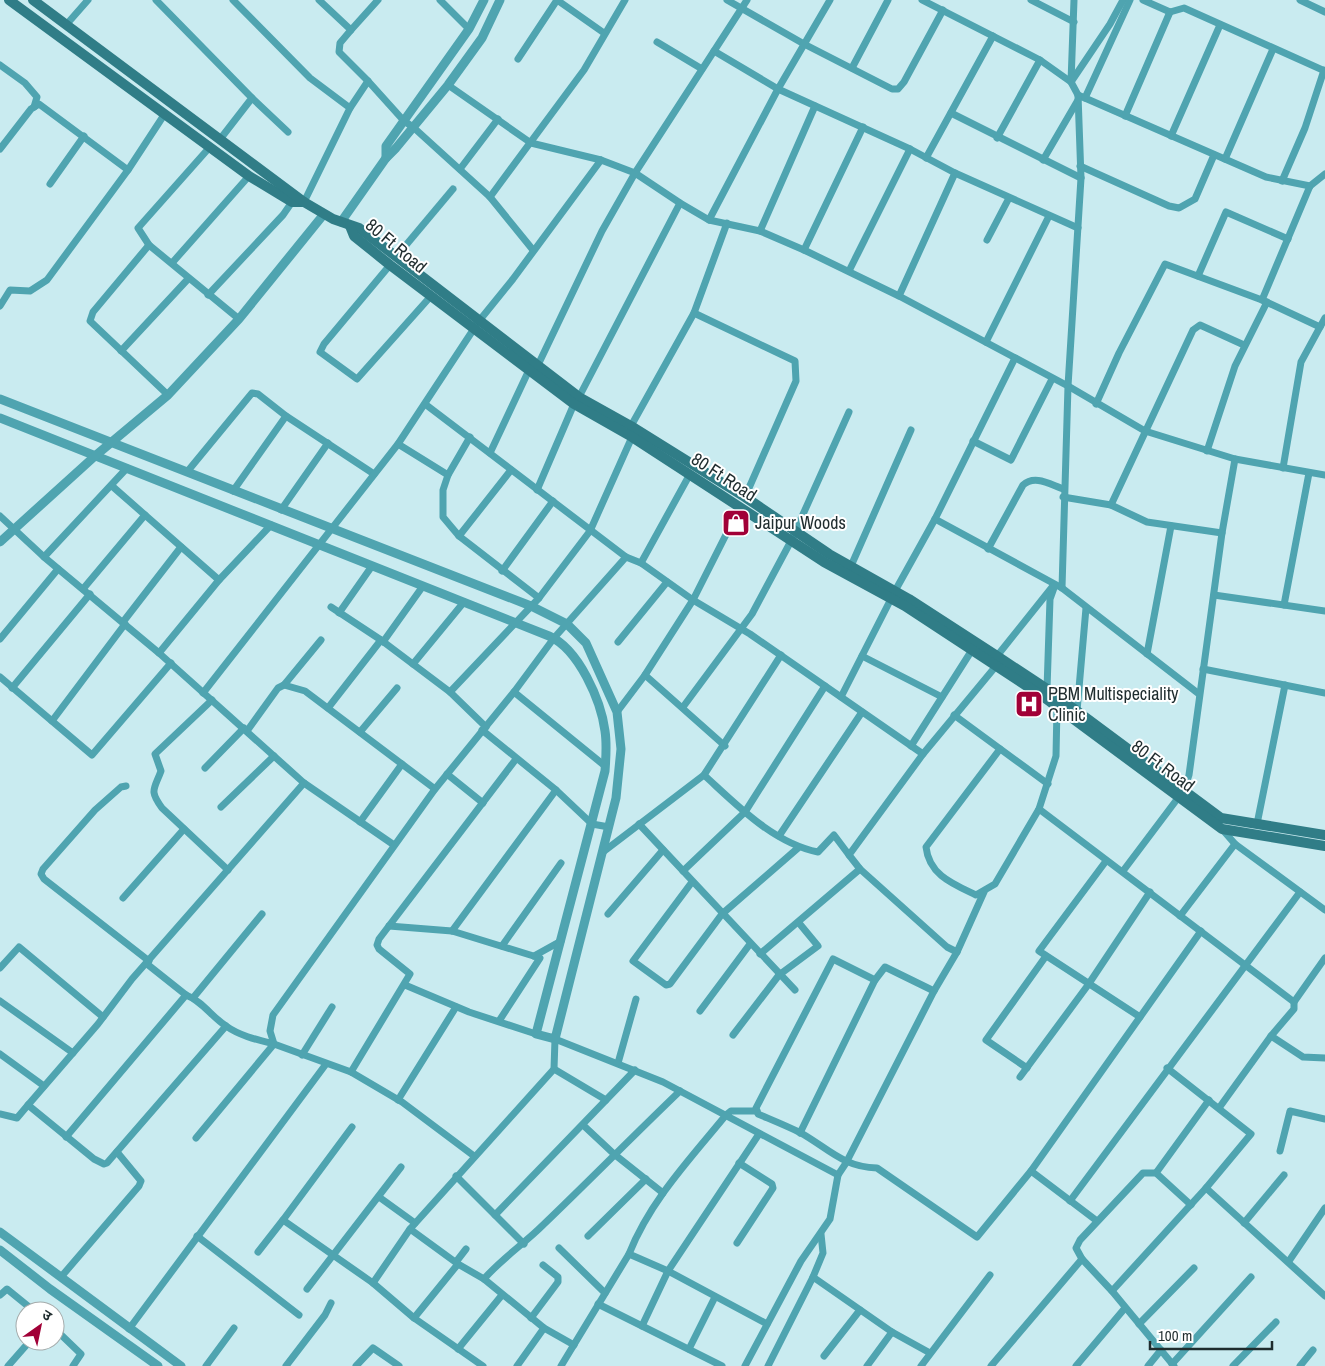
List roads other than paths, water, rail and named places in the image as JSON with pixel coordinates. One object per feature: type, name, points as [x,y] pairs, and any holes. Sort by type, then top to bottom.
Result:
[{"type":"main road","points":[[9,0],[164,116],[249,176],[292,202],[304,202]]},
{"type":"main road","points":[[33,0],[304,202],[346,224]]},
{"type":"main road","name":"80 Ft Road","points":[[346,224],[354,236],[393,261],[577,400],[740,507],[851,566],[972,650],[996,661],[1181,794],[1222,818],[1325,835]]},
{"type":"main road","name":"80 Ft Road","points":[[393,261],[430,296],[476,325]]},
{"type":"main road","name":"80 Ft Road","points":[[577,400],[631,426],[745,497],[824,562],[893,595],[996,661],[1047,689],[1181,794],[1222,829],[1325,846]]},
{"type":"street","points":[[66,24],[88,0]]},
{"type":"street","points":[[156,0],[288,132]]},
{"type":"street","points":[[233,0],[310,78],[350,108]]},
{"type":"street","points":[[320,0],[351,30]]},
{"type":"street","points":[[378,0],[340,43],[339,52],[404,121],[490,197],[534,250]]},
{"type":"street","points":[[440,0],[470,28]]},
{"type":"street","points":[[386,158],[386,146],[470,28],[484,0]]},
{"type":"street","points":[[346,224],[386,158],[448,85],[482,38],[500,0]]},
{"type":"street","points":[[518,59],[557,0],[604,33]]},
{"type":"street","points":[[490,197],[584,70],[625,0]]},
{"type":"street","points":[[727,0],[804,44],[892,89],[898,89],[904,82],[943,10]]},
{"type":"street","points":[[490,452],[602,231],[635,173],[747,0]]},
{"type":"street","points":[[709,220],[778,89],[830,0]]},
{"type":"street","points":[[852,68],[888,0]]},
{"type":"street","points":[[922,0],[1040,60],[1071,82],[1080,98],[1081,178],[1068,386],[1064,493],[1057,586],[1050,599],[1047,689]]},
{"type":"street","points":[[1031,0],[1074,22]]},
{"type":"street","points":[[1071,82],[1074,0]]},
{"type":"street","points":[[1071,82],[1110,24],[1122,0]]},
{"type":"street","points":[[1043,160],[1080,98],[1130,0]]},
{"type":"street","points":[[1143,0],[1170,12],[1184,8],[1273,49],[1325,70],[1305,128],[1282,181]]},
{"type":"street","points":[[1180,9],[1184,0]]},
{"type":"street","points":[[1300,0],[1325,12]]},
{"type":"street","points":[[1125,116],[1170,12]]},
{"type":"street","points":[[1171,136],[1220,25]]},
{"type":"street","points":[[926,158],[993,36]]},
{"type":"street","points":[[658,42],[702,69]]},
{"type":"street","points":[[1225,159],[1273,49]]},
{"type":"street","points":[[714,51],[778,89],[910,149],[1009,198],[1078,228]]},
{"type":"street","points":[[997,138],[1040,60]]},
{"type":"street","points":[[0,65],[25,82],[37,97],[34,106],[0,149]]},
{"type":"street","points":[[304,202],[350,108],[368,81]]},
{"type":"street","points":[[448,85],[531,143],[601,160],[635,173],[709,220],[760,231],[849,271],[1068,386],[1145,431],[1235,460],[1325,476]]},
{"type":"street","points":[[220,138],[252,98]]},
{"type":"street","points":[[1080,98],[1266,177],[1310,186]]},
{"type":"street","points":[[34,106],[38,104],[49,110],[128,170]]},
{"type":"street","points":[[760,231],[815,106]]},
{"type":"street","points":[[951,113],[997,138],[1081,178]]},
{"type":"street","points":[[0,306],[10,290],[30,291],[47,280],[128,170],[164,116]]},
{"type":"street","points":[[460,169],[498,119]]},
{"type":"street","points":[[804,250],[863,127]]},
{"type":"street","points":[[50,184],[84,136]]},
{"type":"street","points":[[209,148],[138,228],[149,245],[239,319]]},
{"type":"street","points":[[849,271],[910,149]]},
{"type":"street","points":[[1080,166],[1169,206],[1179,208],[1195,199],[1214,155]]},
{"type":"street","points":[[204,693],[398,444],[476,325],[513,279],[601,160]]},
{"type":"street","points":[[899,296],[956,173]]},
{"type":"street","points":[[1207,451],[1235,366],[1265,301],[1310,186],[1325,174]]},
{"type":"street","points":[[172,263],[249,176]]},
{"type":"street","points":[[430,296],[357,379],[320,352],[324,344],[453,189]]},
{"type":"street","points":[[987,240],[1009,198]]},
{"type":"street","points":[[208,295],[283,215],[292,202]]},
{"type":"street","points":[[537,490],[577,400],[680,203]]},
{"type":"street","points":[[1198,276],[1226,212],[1288,239]]},
{"type":"street","points":[[0,542],[95,456],[168,395],[239,319],[324,214]]},
{"type":"street","points":[[986,342],[1049,216]]},
{"type":"street","points":[[450,692],[514,622],[539,598],[590,530],[632,437],[631,426],[694,313],[727,223]]},
{"type":"street","points":[[149,245],[93,312],[90,321],[168,395]]},
{"type":"street","points":[[1096,404],[1119,353],[1165,264],[1265,301],[1320,327]]},
{"type":"street","points":[[121,351],[188,279]]},
{"type":"street","points":[[694,313],[795,362],[796,381],[745,497]]},
{"type":"street","points":[[1283,468],[1301,362],[1325,318]]},
{"type":"street","points":[[1111,505],[1196,326],[1200,325],[1244,345]]},
{"type":"street","points":[[841,697],[893,595],[935,519],[1015,358]]},
{"type":"street","points":[[973,441],[1011,460],[1052,379]]},
{"type":"street","points":[[187,472],[252,393],[258,394],[286,416],[374,474]]},
{"type":"street","points":[[0,399],[331,530],[531,606],[567,624],[586,643],[617,712],[621,749],[616,798],[555,1039],[554,1069],[413,1226],[373,1283]]},
{"type":"street","points":[[425,404],[626,557],[641,563],[693,600],[781,655],[923,754]]},
{"type":"street","points":[[683,707],[752,614],[793,536],[849,412]]},
{"type":"street","points":[[233,491],[286,416]]},
{"type":"street","points":[[0,418],[554,638],[576,661],[594,691],[606,732],[605,766],[592,824],[536,1034]]},
{"type":"street","points":[[851,566],[911,430]]},
{"type":"street","points":[[470,438],[448,475],[443,490],[443,517],[460,536],[502,571],[539,598]]},
{"type":"street","points":[[281,510],[328,443]]},
{"type":"street","points":[[398,444],[448,475]]},
{"type":"street","points":[[1123,871],[1181,794],[1189,775],[1222,533],[1235,460]]},
{"type":"street","points":[[44,557],[127,468]]},
{"type":"street","points":[[460,536],[511,470]]},
{"type":"street","points":[[1284,605],[1309,473]]},
{"type":"street","points":[[641,563],[690,474]]},
{"type":"street","points":[[988,549],[1024,485],[1028,481],[1040,480],[1064,493],[1111,505],[1147,522],[1222,533]]},
{"type":"street","points":[[112,486],[219,580]]},
{"type":"street","points":[[502,571],[553,501]]},
{"type":"street","points":[[617,712],[645,675],[693,600],[740,507]]},
{"type":"street","points":[[83,589],[145,515]]},
{"type":"street","points":[[0,516],[44,557],[171,663],[304,782],[394,846]]},
{"type":"street","points":[[935,519],[1057,586],[1199,694]]},
{"type":"street","points":[[159,653],[219,580],[272,526]]},
{"type":"street","points":[[1147,654],[1171,526]]},
{"type":"street","points":[[52,721],[182,547]]},
{"type":"street","points":[[274,1044],[270,1032],[273,1015],[435,789],[514,692],[554,638],[626,557]]},
{"type":"street","points":[[339,613],[372,566]]},
{"type":"street","points":[[0,639],[58,569]]},
{"type":"street","points":[[618,642],[667,582]]},
{"type":"street","points":[[328,708],[382,641],[422,586]]},
{"type":"street","points":[[849,855],[923,754],[1057,586]]},
{"type":"street","points":[[12,688],[90,594]]},
{"type":"street","points":[[1214,595],[1325,611]]},
{"type":"street","points":[[413,664],[464,602]]},
{"type":"street","points":[[331,607],[382,641],[450,692],[484,729],[516,759],[556,790],[592,824],[609,827]]},
{"type":"street","points":[[1077,711],[1086,608]]},
{"type":"street","points":[[205,768],[246,730],[278,688],[284,685],[321,640]]},
{"type":"street","points":[[911,746],[972,650]]},
{"type":"street","points":[[603,852],[704,775],[725,746],[781,655]]},
{"type":"street","points":[[862,656],[942,698]]},
{"type":"street","points":[[0,678],[92,755],[171,663]]},
{"type":"street","points":[[1203,669],[1325,693]]},
{"type":"street","points":[[645,675],[725,746]]},
{"type":"street","points":[[284,685],[305,691],[435,789]]},
{"type":"street","points":[[1258,824],[1285,685]]},
{"type":"street","points":[[683,871],[745,812],[825,686]]},
{"type":"street","points":[[360,732],[397,688]]},
{"type":"street","points":[[514,692],[605,766]]},
{"type":"street","points":[[212,700],[155,754],[161,771],[153,791],[154,797],[162,808],[228,870]]},
{"type":"street","points":[[1000,749],[926,847],[928,858],[943,878],[976,895],[995,884],[1040,808],[1056,756],[1058,707]]},
{"type":"street","points":[[779,836],[862,712]]},
{"type":"street","points":[[954,715],[1048,784]]},
{"type":"street","points":[[221,807],[274,756]]},
{"type":"street","points":[[351,1072],[409,977],[409,972],[377,945],[379,939],[516,759]]},
{"type":"street","points":[[360,822],[402,764]]},
{"type":"street","points":[[447,774],[483,803]]},
{"type":"street","points":[[704,775],[745,812],[798,848],[818,852],[834,835],[860,869],[947,947],[957,952]]},
{"type":"street","points":[[0,1114],[17,1118],[73,1054],[148,962],[304,782]]},
{"type":"street","points":[[126,786],[95,810],[43,869],[44,879],[226,1026],[253,1039],[274,1044],[351,1072],[398,1100],[474,1156]]},
{"type":"street","points":[[452,931],[556,790]]},
{"type":"street","points":[[1040,808],[1106,861],[1123,871],[1294,1002]]},
{"type":"street","points":[[639,824],[750,944],[796,990]]},
{"type":"street","points":[[123,898],[184,829]]},
{"type":"street","points":[[1222,829],[1235,844],[1325,910]]},
{"type":"street","points":[[1180,916],[1235,844]]},
{"type":"street","points":[[692,882],[633,961],[637,966],[666,985],[670,984],[722,914],[798,848]]},
{"type":"street","points":[[608,914],[662,850]]},
{"type":"street","points":[[1106,861],[1039,951],[1088,985],[1140,1017]]},
{"type":"street","points":[[502,946],[560,863]]},
{"type":"street","points":[[760,954],[799,923],[860,869]]},
{"type":"street","points":[[745,1366],[801,1261],[830,1219],[838,1175],[846,1163],[934,990],[957,952],[984,892]]},
{"type":"street","points":[[1020,1077],[1088,985],[1150,892]]},
{"type":"street","points":[[1070,1201],[1167,1068],[1300,892]]},
{"type":"street","points":[[193,998],[262,914]]},
{"type":"street","points":[[733,1035],[780,975],[818,946],[799,923]]},
{"type":"street","points":[[389,926],[452,931],[540,958],[499,1021]]},
{"type":"street","points":[[875,980],[833,959],[756,1108],[758,1114],[800,1133],[846,1163],[861,1168],[877,1168],[977,1237],[1031,1171],[1201,931]]},
{"type":"street","points":[[534,956],[561,941]]},
{"type":"street","points":[[700,1011],[750,944]]},
{"type":"street","points":[[0,968],[19,947],[103,1016]]},
{"type":"street","points":[[1026,1068],[986,1040],[1046,956]]},
{"type":"street","points":[[1219,1108],[1271,1036],[1294,1009],[1294,1002],[1325,958]]},
{"type":"street","points":[[800,1133],[875,980],[885,966],[934,990]]},
{"type":"street","points":[[404,985],[456,1007],[555,1039],[635,1070],[680,1091],[838,1175]]},
{"type":"street","points":[[66,1137],[186,995]]},
{"type":"street","points":[[618,1063],[636,999]]},
{"type":"street","points":[[0,1001],[73,1054]]},
{"type":"street","points":[[302,1055],[332,1007]]},
{"type":"street","points":[[398,1100],[456,1007]]},
{"type":"street","points":[[28,1105],[94,1159],[104,1164],[117,1152],[226,1026]]},
{"type":"street","points":[[1271,1036],[1304,1057],[1325,1058]]},
{"type":"street","points":[[196,1138],[274,1044]]},
{"type":"street","points":[[0,1054],[44,1086]]},
{"type":"street","points":[[129,1329],[326,1064]]},
{"type":"street","points":[[1112,1291],[1191,1205],[1251,1134],[1167,1068]]},
{"type":"street","points":[[554,1069],[606,1100]]},
{"type":"street","points":[[495,1215],[635,1070]]},
{"type":"street","points":[[484,1279],[496,1265],[524,1244],[680,1091]]},
{"type":"street","points":[[1156,1174],[1209,1100]]},
{"type":"street","points":[[1281,1109],[1325,1119]]},
{"type":"street","points":[[561,1366],[629,1254],[636,1236],[663,1193],[726,1115],[731,1111],[757,1111]]},
{"type":"street","points":[[1280,1152],[1290,1111]]},
{"type":"street","points":[[583,1125],[614,1154],[663,1193]]},
{"type":"street","points":[[258,1252],[352,1127]]},
{"type":"street","points":[[642,1326],[668,1271],[759,1134]]},
{"type":"street","points":[[61,1277],[139,1186],[141,1181],[139,1176],[117,1152]]},
{"type":"street","points":[[737,1243],[774,1188],[772,1184],[739,1163]]},
{"type":"street","points":[[307,1289],[401,1167]]},
{"type":"street","points":[[1031,1171],[1097,1221]]},
{"type":"street","points":[[1191,1205],[1156,1174],[1143,1173],[1080,1240],[1076,1248],[1082,1259],[1112,1291],[1173,1365],[1251,1277]]},
{"type":"street","points":[[1244,1224],[1284,1175]]},
{"type":"street","points":[[456,1176],[524,1244]]},
{"type":"street","points":[[588,1236],[646,1179]]},
{"type":"street","points":[[1206,1188],[1325,1296]]},
{"type":"street","points":[[379,1197],[457,1263],[484,1279],[544,1328],[574,1345]]},
{"type":"street","points":[[1288,1261],[1325,1208]]},
{"type":"street","points":[[283,1220],[373,1283],[414,1318],[483,1366]]},
{"type":"street","points":[[0,1232],[181,1366]]},
{"type":"street","points":[[768,1366],[813,1277],[823,1253],[821,1234]]},
{"type":"street","points":[[197,1236],[299,1315]]},
{"type":"street","points":[[559,1248],[605,1293]]},
{"type":"street","points":[[414,1318],[466,1249]]},
{"type":"street","points":[[0,1250],[50,1289],[158,1366]]},
{"type":"street","points":[[629,1254],[668,1271],[767,1324]]},
{"type":"street","points":[[992,1366],[1082,1259]]},
{"type":"street","points":[[531,1318],[558,1282],[558,1277],[543,1265]]},
{"type":"street","points":[[1139,1324],[1194,1268]]},
{"type":"street","points":[[921,1366],[990,1275]]},
{"type":"street","points":[[813,1277],[892,1332],[930,1353]]},
{"type":"street","points":[[0,1295],[7,1289],[22,1301]]},
{"type":"street","points":[[458,1349],[502,1295]]},
{"type":"street","points":[[689,1349],[715,1297]]},
{"type":"street","points":[[286,1366],[325,1316],[331,1303]]},
{"type":"street","points":[[598,1304],[722,1366]]},
{"type":"street","points":[[1076,1366],[1125,1308]]},
{"type":"street","points":[[824,1356],[860,1310]]},
{"type":"street","points":[[1233,1366],[1276,1322]]},
{"type":"street","points":[[206,1366],[234,1328]]},
{"type":"street","points":[[517,1366],[544,1328]]},
{"type":"street","points":[[867,1366],[892,1332]]},
{"type":"street","points":[[65,1339],[80,1354],[73,1366]]},
{"type":"street","points":[[356,1366],[373,1348],[398,1366]]},
{"type":"street","points":[[1148,1366],[1160,1350]]},
{"type":"street","points":[[1300,1366],[1314,1350]]},
{"type":"street","points":[[8,1366],[21,1351]]},
{"type":"place","name":"Jaipur Woods","points":[[736,523]]},
{"type":"place","name":"PBM Multispeciality Clinic","points":[[1029,704]]}]
